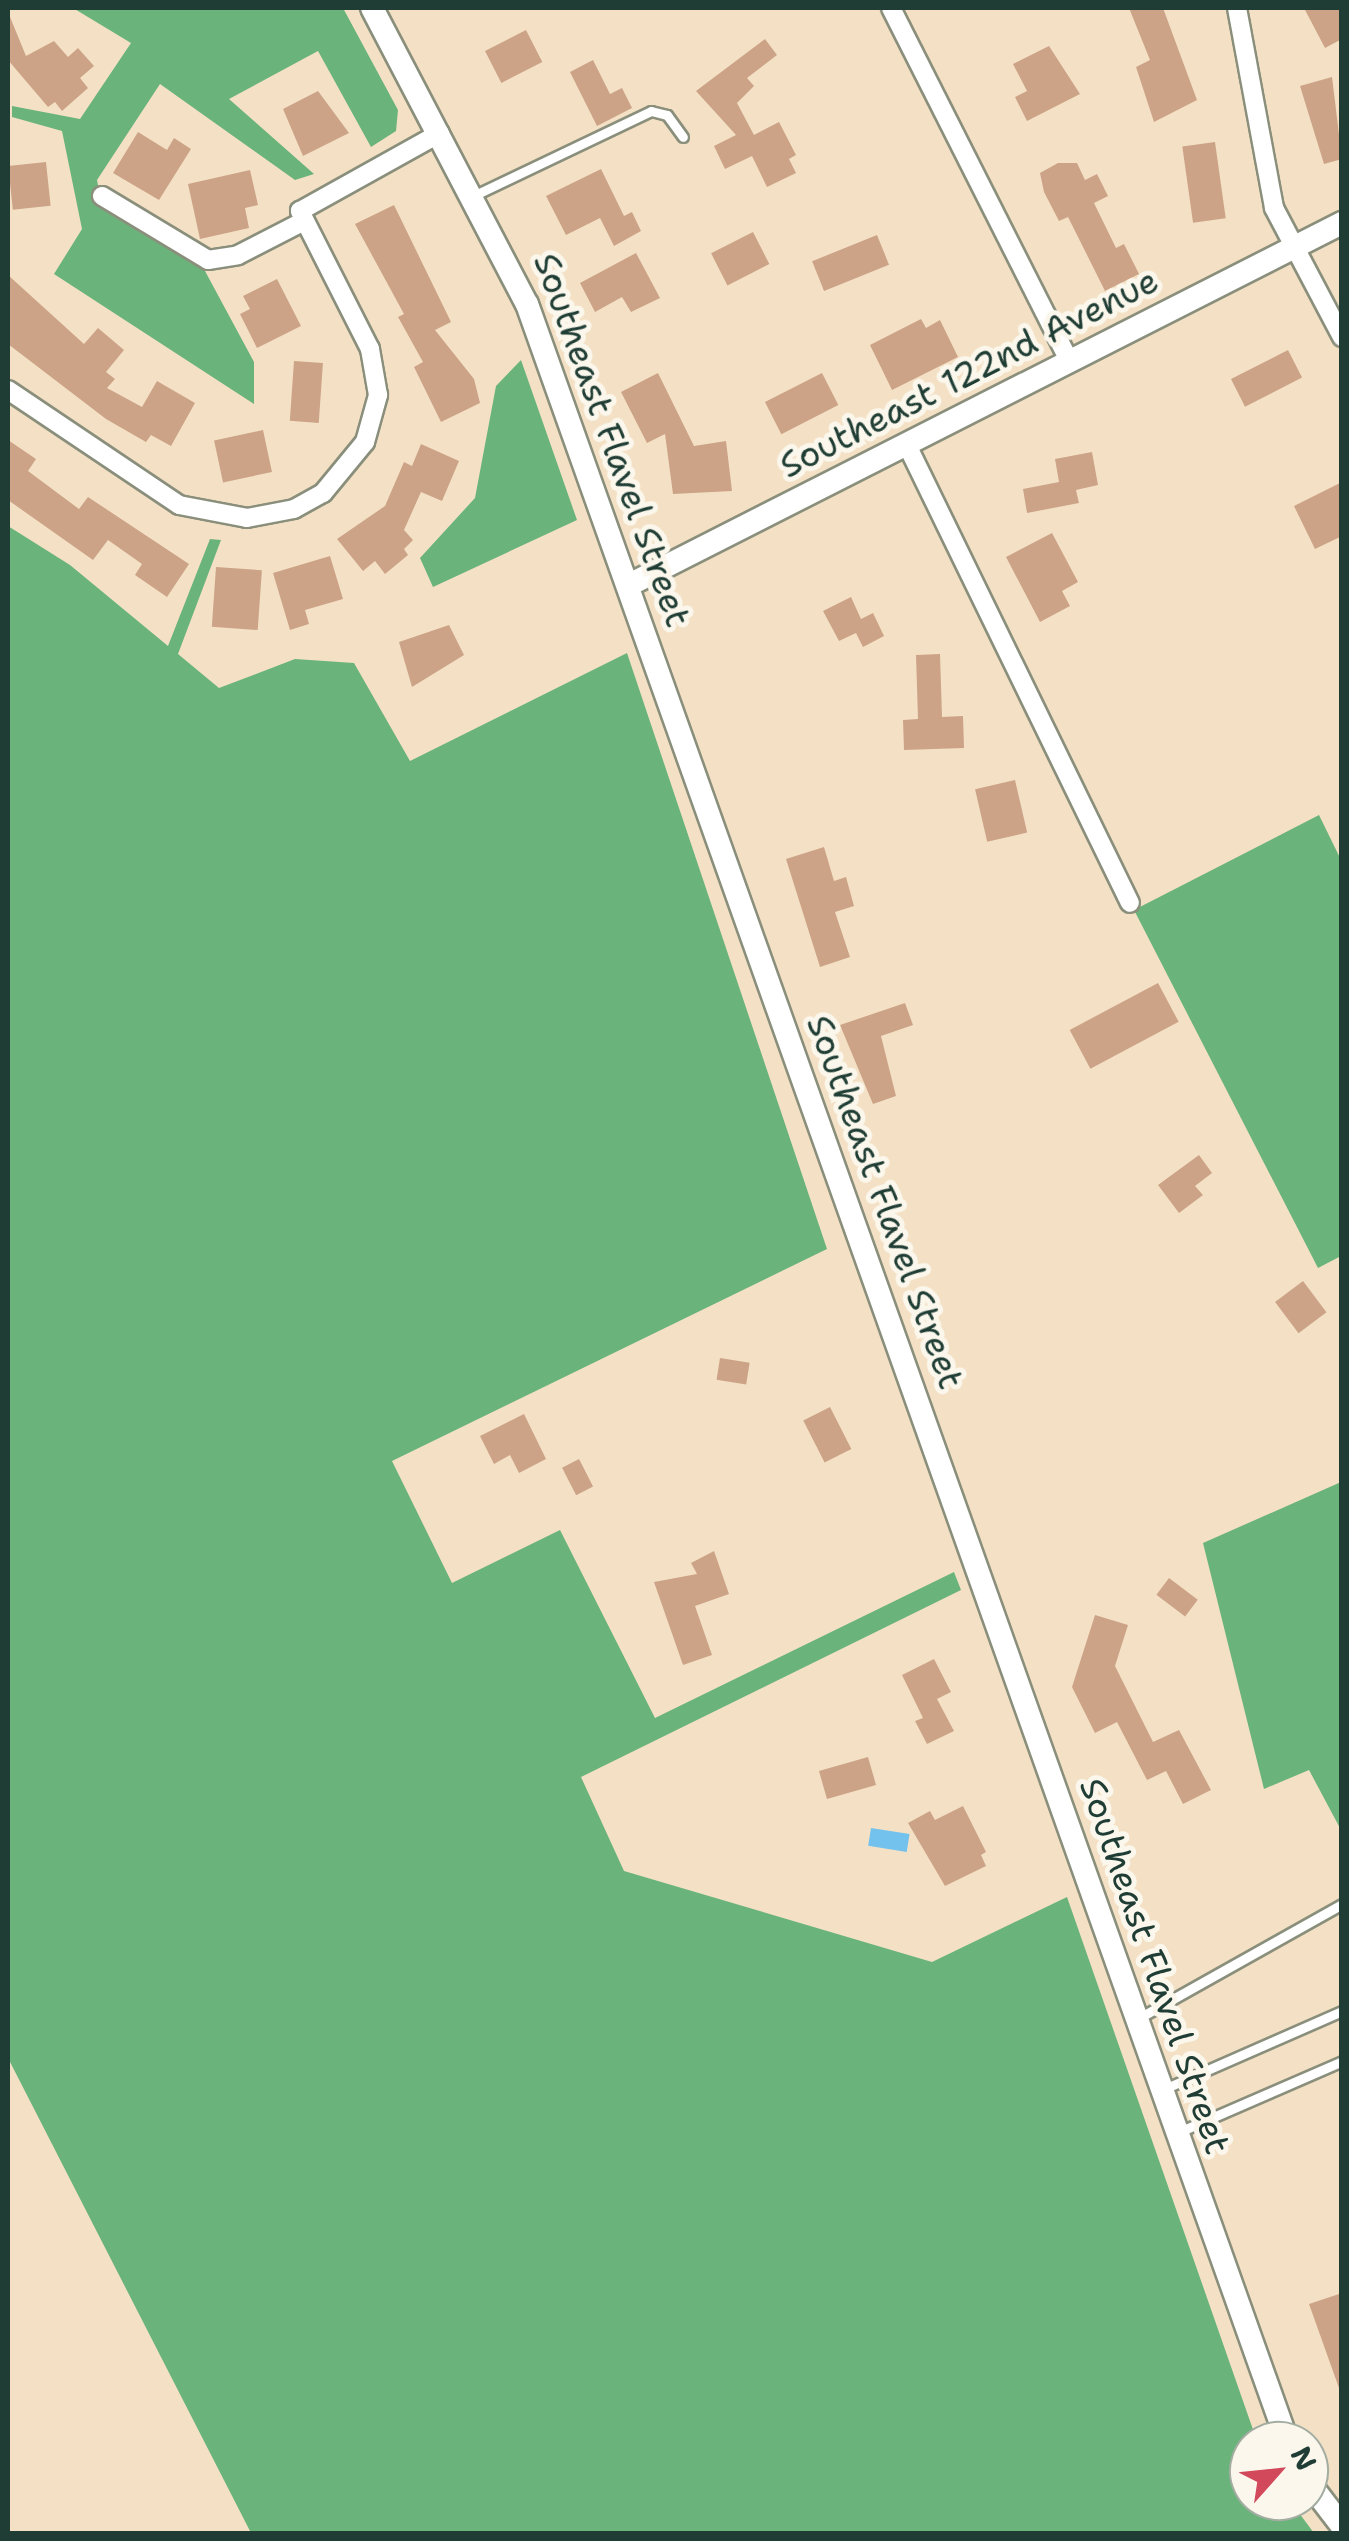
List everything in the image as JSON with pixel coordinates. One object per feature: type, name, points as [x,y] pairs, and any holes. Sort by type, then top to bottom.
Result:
[{"type":"street","name":"Southeast Flavel Street","points":[[372,8],[517,277],[1281,2421]]},
{"type":"street","points":[[891,8],[1070,362]]},
{"type":"street","points":[[1237,8],[1245,24],[1267,179],[1293,248],[1342,336]]},
{"type":"street","points":[[8,390],[191,509],[272,515],[323,493],[365,442],[378,395],[370,349],[300,223],[300,212],[311,201],[440,132]]},
{"type":"street","points":[[102,196],[208,260],[238,255],[300,223]]},
{"type":"street","name":"Southeast 122nd Avenue","points":[[628,585],[1342,224]]},
{"type":"street","points":[[907,444],[1130,902]]},
{"type":"lane","points":[[474,195],[651,111],[667,114],[683,137]]},
{"type":"lane","points":[[1137,2019],[1342,1904]]},
{"type":"lane","points":[[1162,2090],[1342,2011]]},
{"type":"lane","points":[[1177,2133],[1342,2061]]},
{"type":"green space","points":[[73,8],[343,8],[398,110],[396,131],[371,147],[318,51],[229,99],[314,174],[295,180],[160,84],[97,180],[103,210],[205,271],[254,362],[254,404],[54,274],[82,229],[62,131],[12,117],[12,106],[80,119],[131,43]]},
{"type":"green space","points":[[521,360],[577,520],[433,587],[420,558],[475,498],[496,386]]},
{"type":"green space","points":[[8,526],[70,565],[168,646],[210,539],[221,540],[178,654],[219,688],[295,659],[354,663],[410,761],[627,653],[827,1249],[392,1461],[452,1583],[560,1530],[655,1718],[954,1572],[961,1590],[581,1777],[624,1871],[932,1962],[1067,1897],[1250,2421],[1229,2421],[1229,2521],[1305,2521],[1314,2533],[251,2533],[8,2058]]},
{"type":"green space","points":[[1319,815],[1341,860],[1341,1256],[1318,1268],[1134,910]]},
{"type":"green space","points":[[1341,1482],[1341,1830],[1309,1770],[1264,1789],[1203,1543]]},
{"type":"water","points":[[871,1828],[910,1834],[907,1852],[868,1846]]},
{"type":"building","points":[[1129,8],[1163,8],[1197,100],[1154,122],[1136,67],[1150,60]]},
{"type":"building","points":[[1304,8],[1342,8],[1342,39],[1325,48]]},
{"type":"building","points":[[8,12],[26,56],[54,41],[68,57],[78,48],[94,66],[80,78],[88,88],[62,111],[55,102],[48,107],[8,60]]},
{"type":"building","points":[[526,30],[542,62],[501,83],[485,51]]},
{"type":"building","points":[[765,39],[777,55],[747,78],[754,86],[737,103],[754,135],[779,122],[796,155],[789,159],[796,173],[767,187],[752,156],[725,169],[714,146],[736,135],[696,91]]},
{"type":"building","points":[[1049,46],[1080,94],[1027,121],[1015,97],[1027,91],[1013,64]]},
{"type":"building","points":[[593,60],[610,94],[622,88],[632,108],[597,126],[570,72]]},
{"type":"building","points":[[1332,77],[1342,159],[1324,164],[1300,86]]},
{"type":"building","points":[[318,91],[349,133],[303,156],[283,109]]},
{"type":"building","points":[[138,132],[167,150],[174,138],[191,149],[159,200],[113,173]]},
{"type":"building","points":[[1215,142],[1226,218],[1193,223],[1182,147]]},
{"type":"building","points":[[46,162],[51,206],[13,210],[8,166]]},
{"type":"building","points":[[1058,163],[1077,163],[1085,180],[1097,174],[1108,196],[1094,203],[1116,248],[1124,244],[1139,274],[1105,291],[1068,217],[1059,221],[1044,192],[1040,173]]},
{"type":"building","points":[[601,169],[624,216],[632,212],[641,231],[614,246],[600,218],[566,235],[546,196]]},
{"type":"building","points":[[250,170],[258,205],[245,208],[249,228],[200,239],[188,184]]},
{"type":"building","points":[[394,205],[451,322],[435,330],[474,379],[480,403],[441,422],[414,367],[423,362],[398,317],[404,314],[355,224]]},
{"type":"building","points":[[753,232],[769,264],[727,285],[711,253]]},
{"type":"building","points":[[877,235],[889,265],[824,291],[812,261]]},
{"type":"building","points":[[636,253],[660,298],[631,312],[622,297],[595,312],[580,283]]},
{"type":"building","points":[[8,275],[84,344],[98,328],[124,350],[106,372],[115,379],[107,388],[142,407],[157,381],[195,403],[171,446],[151,435],[146,442],[106,419],[8,344]]},
{"type":"building","points":[[277,279],[301,326],[257,348],[240,314],[250,309],[243,296]]},
{"type":"building","points":[[921,319],[926,328],[940,320],[958,357],[892,390],[870,345]]},
{"type":"building","points":[[1288,350],[1302,378],[1245,407],[1231,379]]},
{"type":"building","points":[[294,361],[323,363],[319,423],[290,421]]},
{"type":"building","points":[[658,373],[694,446],[726,441],[732,491],[673,494],[665,434],[647,443],[621,392]]},
{"type":"building","points":[[822,373],[838,405],[781,434],[765,402]]},
{"type":"building","points":[[263,430],[272,472],[223,482],[214,440]]},
{"type":"building","points":[[8,440],[36,459],[28,471],[79,509],[88,497],[189,564],[167,597],[135,575],[142,564],[108,540],[93,560],[8,500]]},
{"type":"building","points":[[421,444],[459,461],[442,501],[421,492],[404,530],[413,540],[404,549],[408,555],[385,574],[375,561],[363,571],[337,539],[385,506],[404,462],[412,466]]},
{"type":"building","points":[[1092,452],[1098,485],[1076,490],[1079,503],[1027,513],[1023,489],[1059,482],[1055,459]]},
{"type":"building","points":[[1342,482],[1342,536],[1315,549],[1294,506]]},
{"type":"building","points":[[1052,533],[1078,582],[1062,591],[1070,606],[1040,622],[1006,557]]},
{"type":"building","points":[[330,556],[343,599],[305,610],[309,624],[290,630],[273,573]]},
{"type":"building","points":[[216,567],[262,570],[258,630],[212,627]]},
{"type":"building","points":[[851,597],[861,619],[873,613],[884,636],[863,647],[856,633],[839,641],[823,611]]},
{"type":"building","points":[[449,625],[464,655],[412,687],[399,642]]},
{"type":"building","points":[[940,654],[942,717],[963,716],[964,748],[904,750],[903,720],[918,719],[916,655]]},
{"type":"building","points":[[1015,780],[1027,833],[987,842],[975,789]]},
{"type":"building","points":[[824,847],[834,881],[846,877],[854,906],[835,912],[850,957],[820,967],[786,859]]},
{"type":"building","points":[[1158,983],[1179,1022],[1090,1069],[1070,1030]]},
{"type":"building","points":[[905,1003],[913,1025],[881,1036],[896,1096],[873,1104],[840,1025]]},
{"type":"building","points":[[1199,1155],[1212,1173],[1195,1186],[1203,1195],[1179,1213],[1158,1185]]},
{"type":"building","points":[[1303,1281],[1326,1312],[1299,1333],[1275,1302]]},
{"type":"building","points":[[720,1358],[750,1363],[746,1384],[717,1380]]},
{"type":"building","points":[[830,1407],[851,1449],[825,1462],[803,1421]]},
{"type":"building","points":[[524,1414],[546,1459],[519,1473],[510,1455],[494,1464],[480,1436]]},
{"type":"building","points":[[579,1459],[593,1487],[576,1495],[562,1468]]},
{"type":"building","points":[[714,1551],[729,1594],[695,1606],[712,1655],[683,1665],[654,1582],[697,1574],[691,1563]]},
{"type":"building","points":[[1169,1578],[1198,1600],[1185,1616],[1156,1595]]},
{"type":"building","points":[[1095,1615],[1128,1625],[1115,1666],[1153,1742],[1179,1730],[1211,1790],[1183,1804],[1166,1771],[1147,1780],[1117,1722],[1095,1733],[1072,1687]]},
{"type":"building","points":[[934,1659],[951,1692],[937,1699],[954,1731],[927,1744],[915,1721],[923,1718],[902,1675]]},
{"type":"building","points":[[868,1757],[876,1785],[827,1799],[819,1771]]},
{"type":"building","points":[[963,1806],[986,1852],[981,1855],[986,1866],[945,1886],[908,1823],[930,1811],[935,1820]]},
{"type":"building","points":[[1342,2293],[1342,2387],[1339,2388],[1309,2304]]}]
